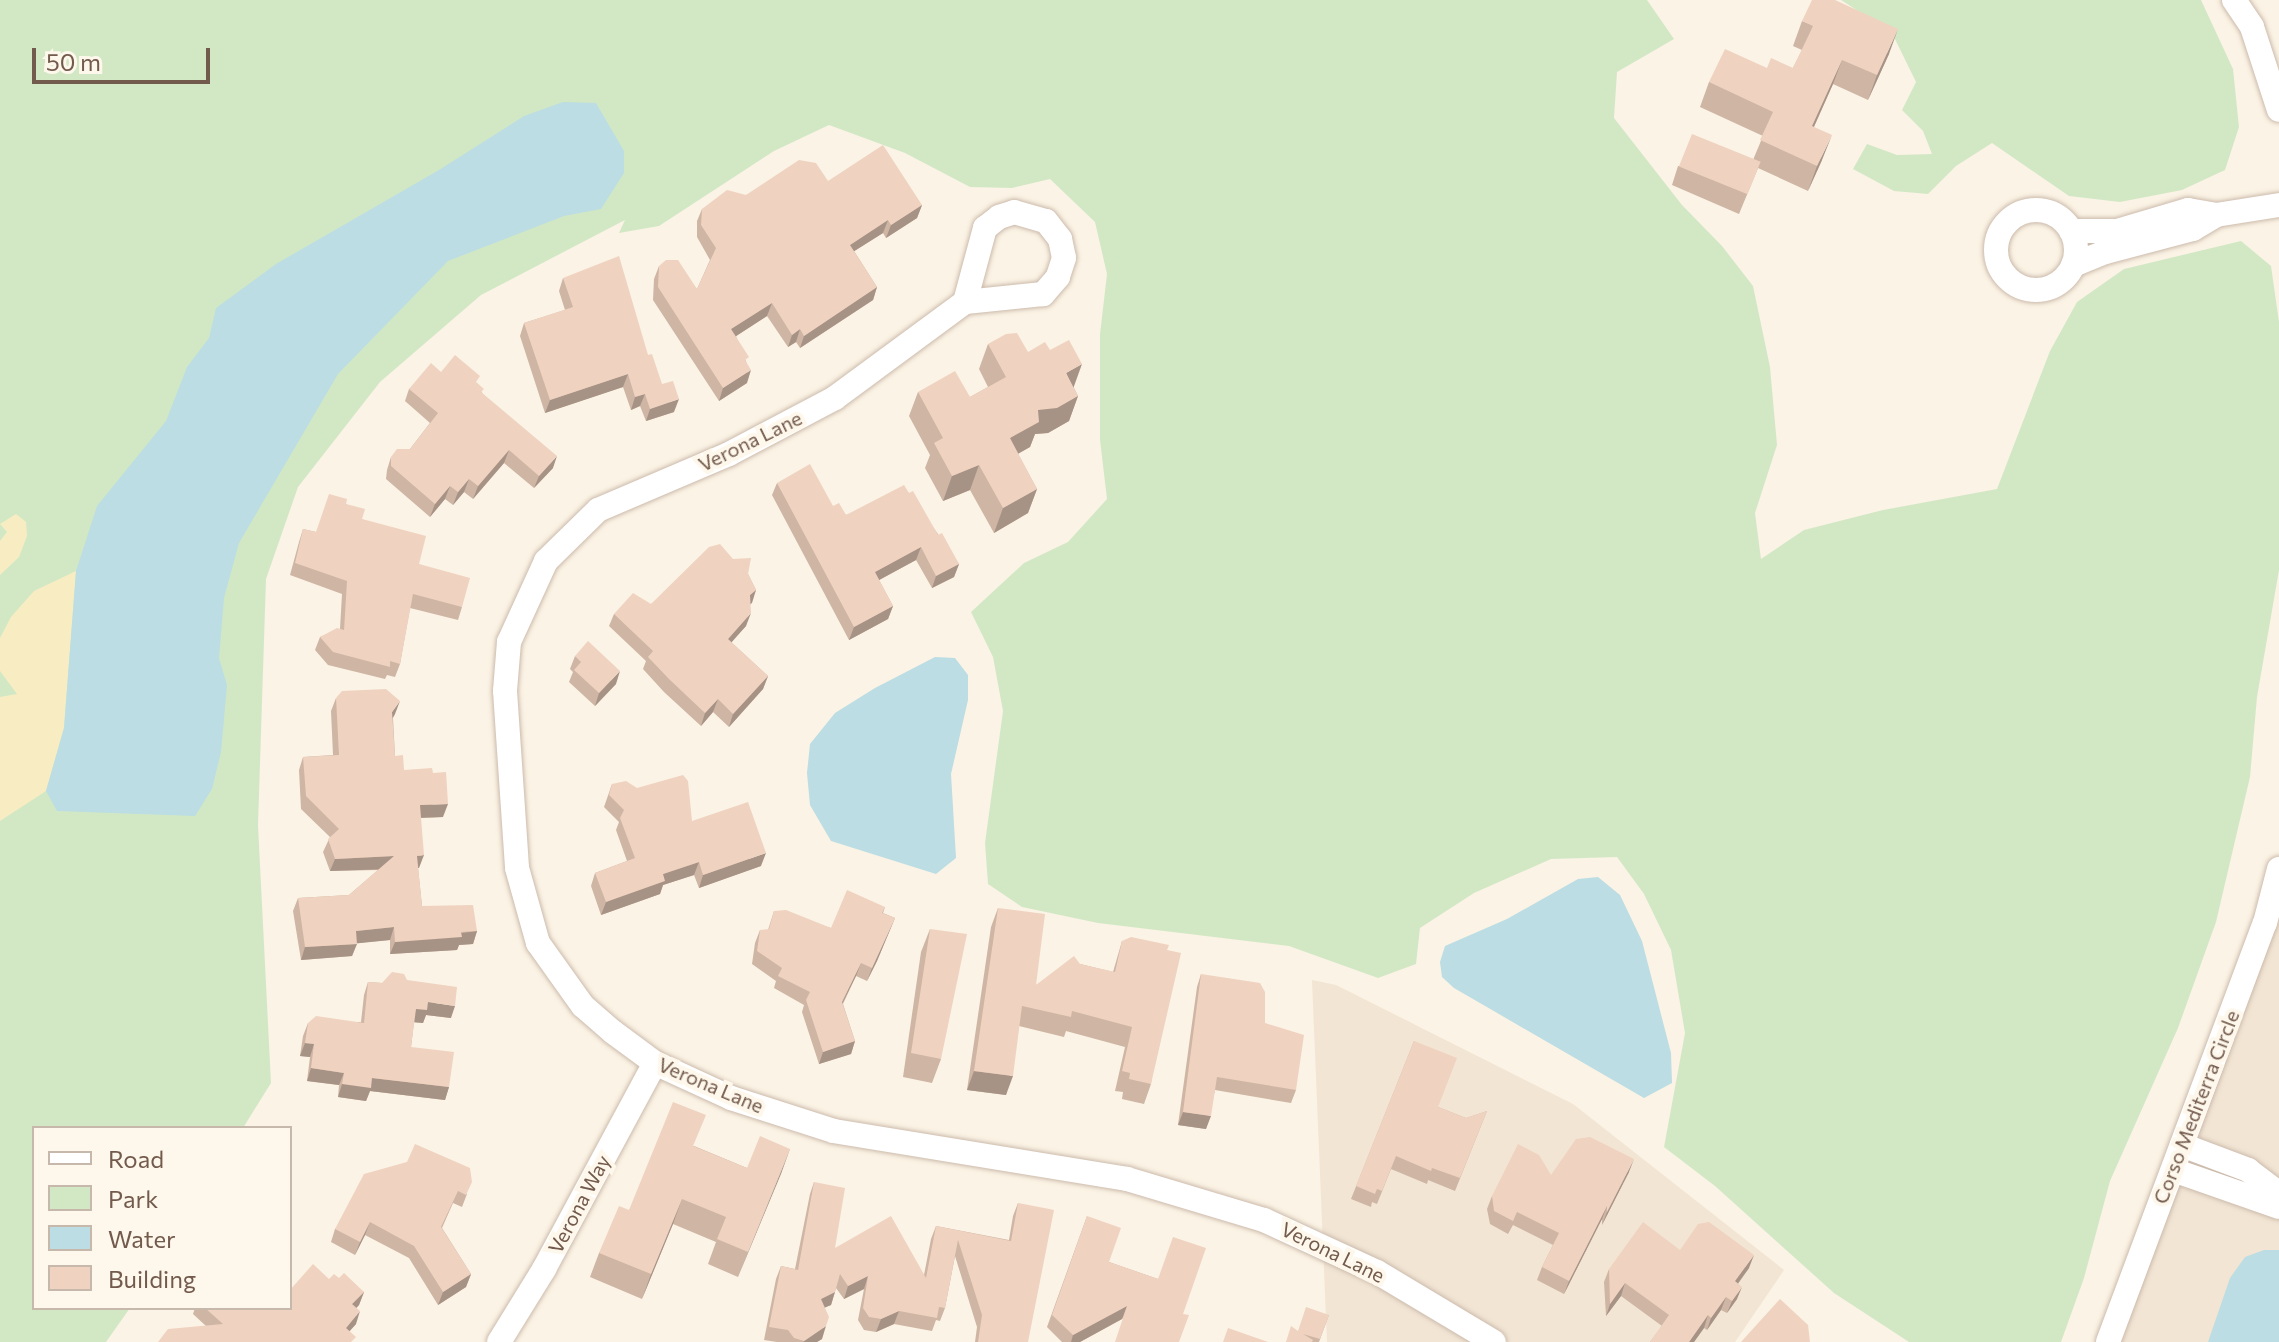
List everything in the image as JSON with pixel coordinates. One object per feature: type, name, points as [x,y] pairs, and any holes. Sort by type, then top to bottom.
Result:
[{"type":"street","points":[[2234,0],[2252,27],[2279,110]]},
{"type":"street","points":[[2251,0],[2252,27]]},
{"type":"street","points":[[2071,231],[2117,231],[2188,210],[2216,215],[2279,205]]},
{"type":"street","points":[[2073,265],[2075,244],[2071,231],[2050,213],[2027,211],[2004,226],[1998,238],[1997,256],[2010,280],[2035,290],[2060,282],[2073,265],[2106,252],[2193,229],[2216,215]]},
{"type":"street","points":[[1014,212],[1046,221],[1060,239],[1064,258],[1058,277],[1043,294],[965,302],[985,228],[999,217],[1014,212]]},
{"type":"street","name":"Verona Lane","points":[[965,302],[835,398],[729,454],[598,510],[546,561],[523,604],[509,642],[505,691],[510,802],[523,901],[538,943],[583,1006],[655,1063],[731,1098],[834,1131],[1127,1179],[1264,1220],[1377,1272],[1494,1342]]},
{"type":"street","name":"Corso Mediterra Circle","points":[[2108,1342],[2265,923],[2279,869]]},
{"type":"street","name":"Verona Way","points":[[499,1342],[544,1269],[655,1063]]},
{"type":"street","points":[[2182,1145],[2248,1170],[2279,1193]]},
{"type":"street","points":[[2173,1170],[2279,1207]]},
{"type":"shaded area","points":[[2279,885],[2279,1342],[2097,1342]]},
{"type":"shaded area","points":[[1312,980],[1336,985],[1573,1104],[1784,1270],[1735,1342],[1327,1342]]},
{"type":"green space","points":[[0,0],[1647,0],[1674,39],[1617,72],[1614,118],[1682,205],[1722,246],[1753,286],[1770,367],[1777,445],[1755,513],[1761,559],[1804,530],[1883,510],[1997,489],[2050,351],[2077,302],[2124,269],[2241,241],[2271,266],[2279,322],[2279,570],[2257,697],[2250,777],[2216,922],[2178,1028],[2110,1181],[2084,1278],[2061,1342],[1909,1342],[1834,1293],[1715,1186],[1664,1147],[1685,1033],[1671,950],[1644,894],[1617,857],[1551,859],[1474,893],[1420,928],[1416,964],[1378,978],[1289,946],[1098,923],[1022,907],[988,884],[985,843],[1003,711],[993,657],[971,612],[1024,563],[1068,542],[1107,499],[1100,440],[1100,334],[1107,274],[1095,222],[1050,179],[1012,188],[970,187],[905,153],[829,125],[774,151],[659,226],[619,233],[625,220],[481,295],[380,382],[298,487],[266,579],[258,825],[271,1083],[244,1126],[32,1126],[32,1310],[129,1310],[106,1342],[0,1342]]},
{"type":"green space","points":[[1841,0],[2201,0],[2233,69],[2239,127],[2225,170],[2182,190],[2120,202],[2069,196],[1992,143],[1956,166],[1928,194],[1894,191],[1853,169],[1867,144],[1897,155],[1932,154],[1923,131],[1902,110],[1916,82],[1892,33]]},
{"type":"sand","points":[[16,514],[26,522],[27,536],[19,557],[0,575],[0,541],[7,532],[0,524]]},
{"type":"sand","points":[[76,571],[64,728],[46,791],[0,821],[0,697],[17,694],[0,671],[0,638],[11,617],[34,591]]},
{"type":"water","points":[[563,102],[596,103],[624,151],[624,173],[601,209],[564,216],[448,261],[338,374],[239,543],[224,598],[219,658],[227,685],[221,752],[212,789],[195,816],[57,811],[46,791],[64,728],[76,571],[97,506],[166,421],[187,367],[209,338],[216,308],[276,264],[439,170],[524,116]]},
{"type":"water","points":[[935,657],[955,658],[968,675],[968,700],[951,774],[956,858],[936,874],[831,841],[810,805],[807,773],[810,744],[835,713]]},
{"type":"water","points":[[1598,877],[1620,895],[1642,941],[1671,1053],[1672,1083],[1644,1098],[1454,988],[1442,977],[1440,962],[1445,946],[1507,919],[1578,879]]},
{"type":"water","points":[[2264,1250],[2279,1250],[2279,1342],[2208,1342],[2230,1278],[2245,1257]]},
{"type":"building","points":[[1812,0],[1835,0],[1898,29],[1877,75],[1842,60],[1812,126],[1832,135],[1817,166],[1760,140],[1773,112],[1709,82],[1725,49],[1767,68],[1771,58],[1793,68],[1813,26],[1802,21]]},
{"type":"building","points":[[1692,134],[1761,162],[1748,194],[1679,166]]},
{"type":"building","points":[[883,145],[922,205],[891,225],[888,220],[850,245],[877,287],[804,336],[800,329],[792,335],[772,303],[731,329],[749,357],[745,360],[751,370],[723,388],[658,287],[659,266],[666,260],[678,260],[697,289],[716,248],[701,225],[702,209],[727,190],[746,195],[799,160],[816,163],[828,181]]},
{"type":"building","points":[[619,256],[648,355],[652,354],[662,384],[673,381],[679,399],[650,409],[645,394],[635,397],[628,374],[550,400],[524,323],[573,307],[563,278]]},
{"type":"building","points":[[1017,333],[1028,352],[1045,342],[1050,350],[1069,340],[1082,364],[1066,373],[1078,396],[1057,408],[1038,410],[1039,422],[1010,438],[1037,489],[1003,508],[979,465],[952,476],[934,443],[943,438],[918,392],[955,371],[970,397],[1006,377],[988,344],[1006,334]]},
{"type":"building","points":[[455,355],[480,376],[476,382],[484,389],[481,392],[557,456],[539,476],[509,450],[478,486],[469,479],[458,492],[450,486],[435,504],[391,466],[391,457],[397,449],[410,449],[438,413],[409,389],[431,363],[441,372]]},
{"type":"building","points":[[810,464],[833,506],[839,503],[846,515],[904,485],[909,493],[913,491],[959,564],[936,576],[921,547],[875,572],[893,606],[854,627],[777,483]]},
{"type":"building","points":[[329,494],[347,499],[346,504],[365,509],[362,519],[426,536],[419,564],[470,578],[462,607],[413,594],[400,664],[390,661],[390,667],[333,652],[320,637],[337,628],[344,630],[347,581],[295,563],[303,529],[316,532]]},
{"type":"building","points":[[720,544],[733,559],[751,558],[748,574],[756,590],[750,595],[751,613],[728,639],[768,676],[733,714],[718,699],[705,713],[648,657],[653,651],[614,614],[633,593],[651,604],[709,547]]},
{"type":"building","points":[[588,641],[620,671],[599,693],[574,670],[581,662],[575,656]]},
{"type":"building","points":[[386,689],[400,701],[392,712],[395,756],[403,755],[404,770],[432,768],[433,773],[446,772],[448,804],[420,805],[424,855],[417,856],[422,906],[473,905],[477,931],[461,932],[462,937],[395,942],[394,927],[356,931],[357,944],[305,947],[298,898],[349,895],[394,856],[335,859],[328,839],[339,829],[306,796],[303,757],[339,755],[336,698],[342,691]]},
{"type":"building","points":[[683,775],[688,781],[692,821],[748,802],[766,853],[703,875],[699,862],[663,874],[665,881],[606,902],[595,873],[635,858],[620,818],[624,810],[609,795],[612,784],[626,781],[637,788]]},
{"type":"building","points":[[847,890],[885,907],[882,913],[895,918],[872,968],[861,963],[842,1002],[855,1041],[823,1052],[806,1000],[810,992],[778,976],[782,968],[757,951],[760,930],[769,929],[774,911],[786,910],[831,928]]},
{"type":"building","points":[[998,908],[1045,914],[1036,985],[1074,956],[1080,964],[1115,972],[1122,941],[1131,937],[1169,945],[1167,950],[1181,953],[1151,1084],[1129,1079],[1130,1073],[1122,1071],[1132,1027],[1072,1011],[1071,1017],[1022,1006],[1013,1076],[974,1071]]},
{"type":"building","points":[[930,929],[967,934],[941,1059],[911,1053]]},
{"type":"building","points":[[392,972],[404,974],[407,980],[457,987],[455,1006],[428,1002],[427,1010],[416,1009],[411,1047],[454,1052],[449,1087],[372,1078],[371,1088],[342,1084],[344,1073],[311,1068],[314,1044],[305,1043],[308,1023],[316,1016],[364,1023],[368,982],[382,983]]},
{"type":"building","points":[[1201,974],[1260,983],[1265,992],[1265,1023],[1304,1035],[1296,1090],[1217,1077],[1211,1116],[1183,1112]]},
{"type":"building","points":[[1414,1041],[1457,1058],[1438,1107],[1466,1118],[1487,1111],[1460,1178],[1432,1168],[1431,1171],[1396,1156],[1382,1191],[1377,1189],[1375,1194],[1356,1186]]},
{"type":"building","points":[[673,1102],[706,1115],[693,1146],[747,1168],[760,1136],[790,1149],[748,1252],[717,1239],[726,1217],[682,1199],[651,1274],[599,1253],[619,1206],[629,1210]]},
{"type":"building","points":[[1590,1137],[1634,1159],[1569,1281],[1542,1267],[1559,1233],[1517,1212],[1513,1221],[1494,1211],[1492,1196],[1518,1144],[1539,1155],[1551,1175],[1576,1139]]},
{"type":"building","points":[[415,1144],[470,1168],[472,1182],[466,1195],[458,1191],[441,1227],[471,1274],[443,1292],[414,1246],[370,1222],[360,1242],[335,1229],[364,1174],[407,1162]]},
{"type":"building","points":[[814,1182],[845,1188],[835,1248],[891,1216],[926,1278],[936,1226],[1011,1241],[1018,1203],[1054,1210],[1028,1342],[978,1342],[982,1315],[958,1240],[945,1308],[939,1307],[937,1318],[899,1311],[881,1319],[869,1317],[863,1308],[868,1276],[848,1286],[840,1274],[835,1292],[821,1299],[829,1317],[826,1326],[804,1341],[794,1338],[788,1330],[769,1327],[781,1266],[798,1270]]},
{"type":"building","points":[[1087,1216],[1121,1228],[1109,1262],[1158,1279],[1173,1237],[1206,1248],[1183,1314],[1189,1315],[1179,1342],[1115,1342],[1127,1306],[1073,1335],[1052,1315]]},
{"type":"building","points":[[1643,1222],[1680,1250],[1698,1224],[1709,1222],[1754,1255],[1735,1281],[1742,1287],[1732,1301],[1726,1297],[1711,1318],[1708,1315],[1689,1342],[1650,1342],[1669,1315],[1625,1283],[1610,1304],[1609,1269]]},
{"type":"building","points":[[313,1264],[329,1279],[334,1274],[339,1278],[344,1273],[364,1292],[352,1304],[360,1311],[346,1328],[356,1337],[351,1342],[158,1342],[168,1329],[223,1324],[207,1310],[292,1310],[292,1288]]},
{"type":"building","points":[[1780,1299],[1808,1325],[1810,1342],[1741,1342]]},
{"type":"building","points":[[1306,1307],[1329,1315],[1320,1339],[1303,1334],[1312,1342],[1286,1342],[1291,1326],[1298,1331]]},
{"type":"building","points":[[1228,1328],[1268,1342],[1223,1342]]}]
